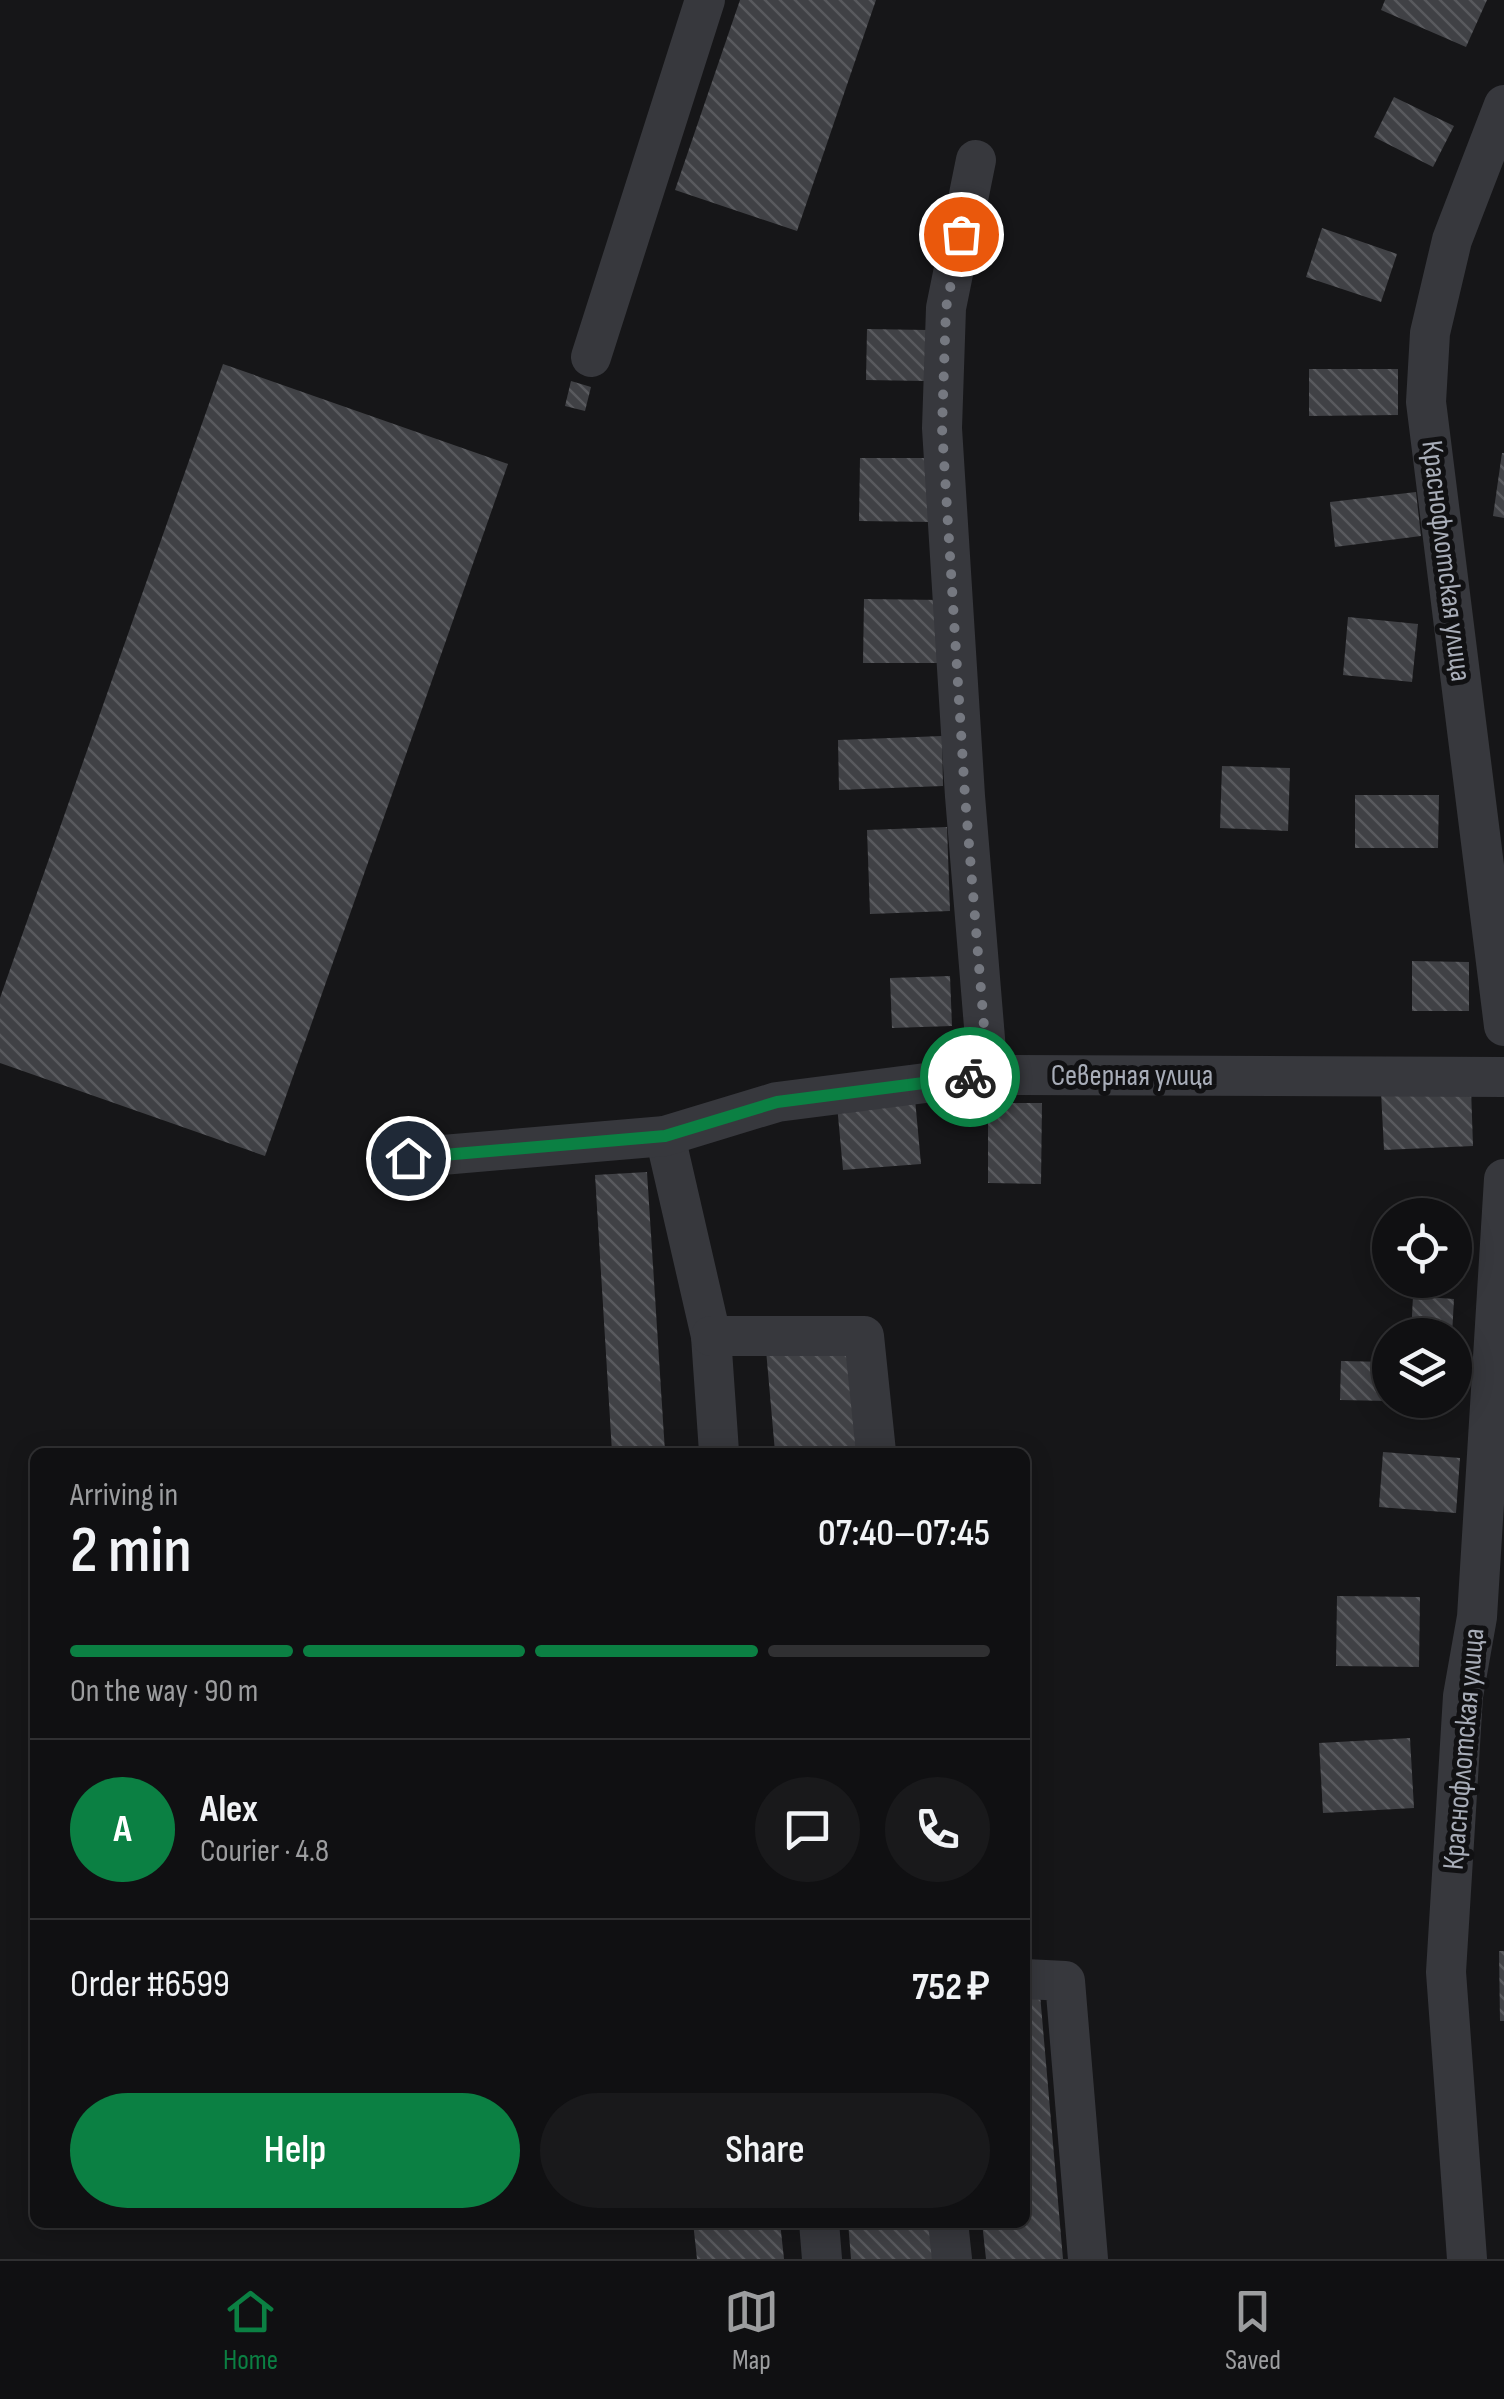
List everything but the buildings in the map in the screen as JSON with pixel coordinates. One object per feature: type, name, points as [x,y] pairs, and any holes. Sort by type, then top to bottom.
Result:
[{"type":"street","points":[[591,357],[706,0]]},
{"type":"street","name":"Краснофлотская улица","points":[[1504,105],[1452,240],[1430,333],[1426,402],[1504,1026]]},
{"type":"street","points":[[976,160],[946,308],[942,428],[965,796],[988,1075]]},
{"type":"street","name":"Северная улица","points":[[408,1158],[665,1136],[777,1102],[988,1075],[1504,1078]]},
{"type":"street","points":[[665,1136],[710,1336],[720,1448]]},
{"type":"street","name":"Краснофлотская улица","points":[[1467,2259],[1446,1972],[1463,1696],[1477,1617],[1504,1180]]},
{"type":"street","points":[[710,1336],[864,1336],[876,1448]]},
{"type":"street","points":[[1030,1978],[1065,1981],[1088,2259]]},
{"type":"street","points":[[819,2228],[822,2259]]},
{"type":"street","points":[[949,2228],[952,2259]]},
{"type":"way so far","points":[[961,234],[946,308],[942,428],[965,796],[988,1075],[970,1077]]},
{"type":"route","points":[[408,1158],[665,1136],[777,1102],[970,1077]]}]
